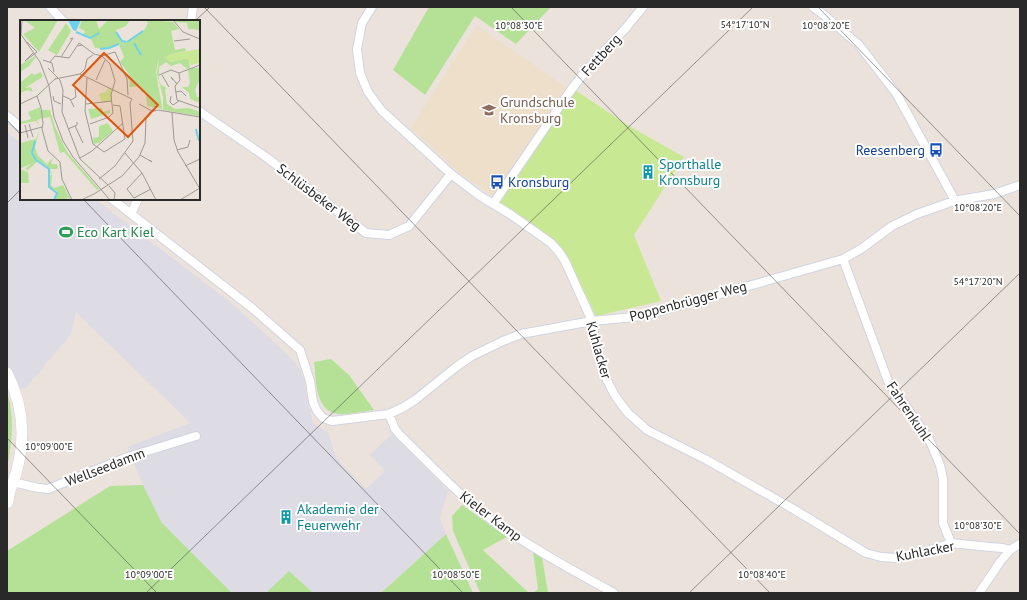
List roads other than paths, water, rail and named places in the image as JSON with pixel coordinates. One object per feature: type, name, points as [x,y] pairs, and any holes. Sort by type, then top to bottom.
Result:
[{"type":"main road","points":[[7,373],[16,393],[20,407],[21,420],[20,454],[7,503]]},
{"type":"street","points":[[50,7],[62,20]]},
{"type":"street","points":[[191,20],[193,7]]},
{"type":"street","name":"Kuhlacker","points":[[372,7],[362,23],[356,49],[360,73],[368,92],[382,111],[451,174],[480,196],[510,214],[551,243],[559,252],[592,321],[597,349],[606,378],[614,394],[628,413],[647,430],[707,460],[795,510],[866,553],[881,557],[896,558],[915,555],[951,543],[1010,550]]},
{"type":"street","name":"Fettberg","points":[[494,204],[587,68],[625,29],[643,7]]},
{"type":"street","points":[[813,7],[860,45],[896,93],[952,195],[954,202]]},
{"type":"street","name":"Schlüsbeker Weg","points":[[200,112],[266,157],[366,233],[389,235],[409,226],[451,174]]},
{"type":"street","points":[[7,116],[20,126]]},
{"type":"street","name":"Poppenbrügger Weg","points":[[131,214],[252,308],[300,350],[310,381],[313,402],[317,411],[323,418],[332,421],[389,414],[415,400],[472,356],[521,334],[592,321],[634,318],[843,259],[861,249],[892,226],[917,214],[954,202],[994,194],[1020,185]]},
{"type":"street","points":[[113,200],[131,214],[138,200]]},
{"type":"street","name":"Fahrenkuhl","points":[[843,259],[888,381],[929,439],[940,465],[943,479],[943,523],[951,543]]},
{"type":"street","name":"Kieler Kamp","points":[[389,414],[395,429],[459,492],[496,523],[560,564],[614,593]]},
{"type":"street","name":"Wellseedamm","points":[[10,488],[48,488],[128,457],[196,436]]},
{"type":"street","points":[[980,593],[1000,562],[1010,550],[1020,544]]},
{"type":"place","name":"Grundschule Kronsburg","points":[[489,110]]},
{"type":"place","name":"Reesenberg","points":[[936,150]]},
{"type":"place","name":"Sporthalle Kronsburg","points":[[648,172]]},
{"type":"place","name":"Kronsburg","points":[[497,182]]},
{"type":"place","name":"Eco Kart Kiel","points":[[66,232]]},
{"type":"place","name":"Akademie der Feuerwehr","points":[[286,517]]}]
